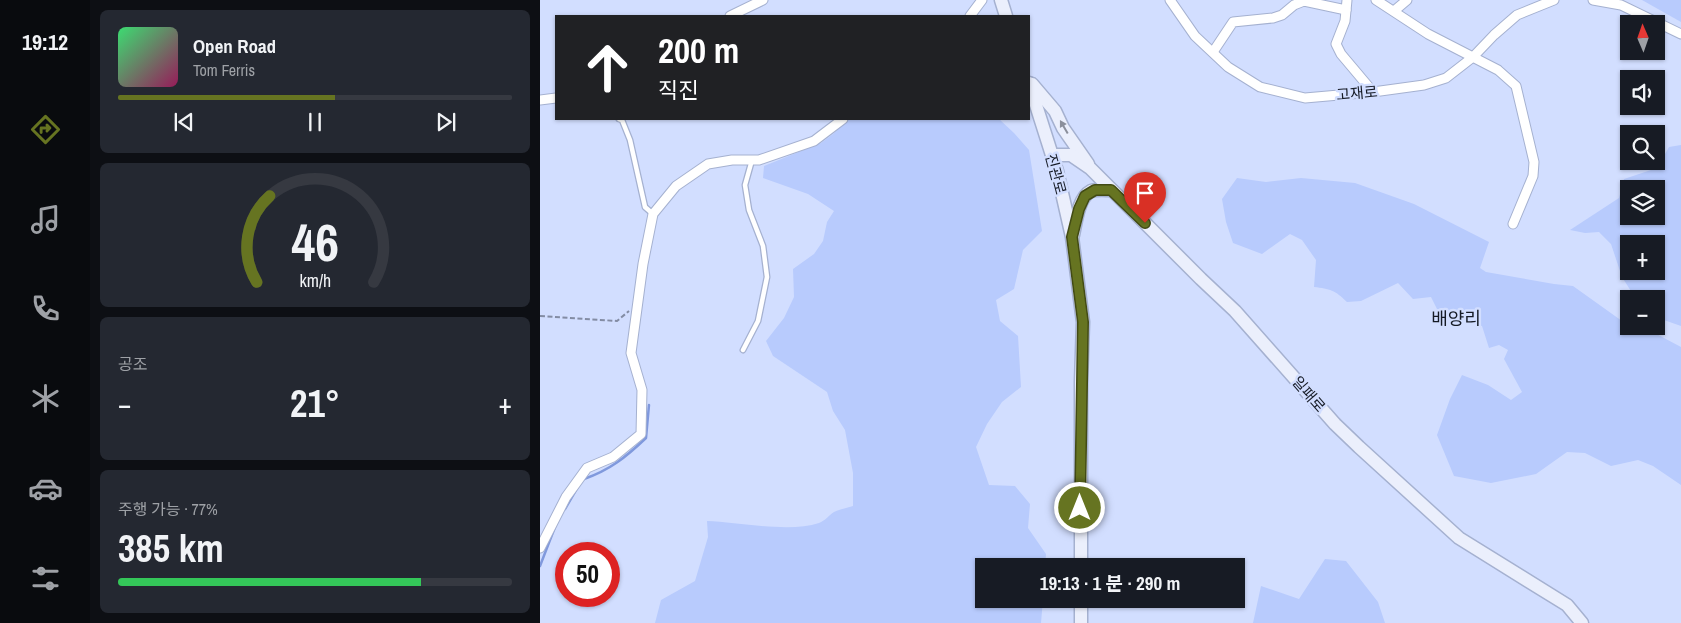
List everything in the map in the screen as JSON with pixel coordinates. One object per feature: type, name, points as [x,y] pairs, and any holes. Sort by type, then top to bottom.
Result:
[{"type":"main road","points":[[1001,0],[1006,15]]},
{"type":"main road","points":[[1030,83],[1055,111],[1063,128],[1082,153],[1090,168]]},
{"type":"main road","name":"진관로","points":[[1030,85],[1052,155],[1072,237],[1083,322],[1081,558]]},
{"type":"main road","name":"일패로","points":[[1052,155],[1071,155],[1090,168],[1235,311],[1334,424],[1459,538],[1567,605],[1582,623]]},
{"type":"main road","points":[[1072,237],[1079,209],[1085,196],[1095,190],[1111,190]]},
{"type":"main road","points":[[1081,608],[1081,623]]},
{"type":"street","points":[[732,15],[763,0]]},
{"type":"street","points":[[971,15],[982,0]]},
{"type":"street","name":"고재로","points":[[1170,0],[1195,36],[1228,67],[1260,88],[1305,98],[1424,85],[1446,78],[1473,57],[1517,15],[1554,0]]},
{"type":"street","points":[[1376,0],[1428,34],[1503,74],[1516,86],[1519,92],[1532,152],[1534,170],[1513,224]]},
{"type":"street","points":[[1394,12],[1407,0]]},
{"type":"street","points":[[1593,0],[1621,6],[1681,34]]},
{"type":"street","points":[[1213,52],[1233,22],[1273,18],[1282,15],[1294,5],[1304,1],[1347,5],[1344,22],[1336,41],[1337,46],[1373,92]]},
{"type":"street","points":[[540,100],[555,98]]},
{"type":"street","points":[[540,548],[566,497],[588,468],[613,457],[641,434],[642,390],[631,353],[642,264],[653,214],[676,186],[708,164],[732,160],[759,160],[814,141],[842,120]]},
{"type":"lane","points":[[622,120],[630,140],[645,207],[653,214]]},
{"type":"lane","points":[[743,350],[758,321],[767,277],[763,246],[749,210],[745,185],[752,160]]},
{"type":"path","points":[[540,316],[618,322],[638,303]]},
{"type":"shaded area","points":[[1642,0],[1681,0],[1681,22]]},
{"type":"shaded area","points":[[848,120],[1000,120],[1029,150],[1042,231],[1023,250],[1014,289],[996,300],[1000,321],[1018,336],[1021,387],[1002,402],[987,424],[976,447],[989,485],[1015,486],[1030,504],[1028,528],[1046,554],[1046,558],[975,558],[975,608],[1042,608],[1041,623],[655,623],[661,600],[695,581],[708,537],[707,521],[779,527],[807,526],[821,522],[834,512],[853,506],[853,473],[845,430],[833,411],[827,392],[773,356],[766,341],[784,318],[794,297],[793,269],[814,254],[823,241],[827,222],[834,211],[808,194],[763,178],[764,166],[821,143]]},
{"type":"shaded area","points":[[1681,145],[1681,326],[1665,320],[1665,290],[1630,290],[1624,280],[1665,280],[1665,235],[1620,235],[1620,271],[1611,244],[1599,232],[1585,233],[1570,230],[1619,198],[1620,194],[1620,225],[1665,225],[1665,180],[1624,180],[1651,170],[1665,170],[1665,154],[1669,147]]},
{"type":"shaded area","points":[[1237,178],[1266,182],[1301,178],[1355,183],[1414,204],[1489,242],[1480,268],[1486,272],[1573,286],[1620,320],[1620,335],[1658,335],[1681,347],[1681,485],[1653,466],[1638,460],[1611,466],[1585,453],[1567,452],[1536,474],[1491,483],[1454,476],[1437,435],[1450,399],[1462,375],[1488,385],[1511,400],[1522,392],[1504,359],[1508,350],[1499,345],[1489,348],[1482,326],[1439,313],[1431,297],[1413,299],[1398,283],[1361,301],[1347,302],[1332,291],[1314,287],[1316,260],[1302,240],[1290,234],[1262,254],[1233,243],[1226,222],[1222,199]]},
{"type":"shaded area","points":[[1325,559],[1346,561],[1378,602],[1385,623],[1253,623],[1261,586],[1299,599]]},
{"type":"waterway","points":[[584,479],[617,462],[646,438],[649,405]]},
{"type":"waterway","points":[[565,509],[576,490]]},
{"type":"waterway","points":[[540,566],[555,527]]},
{"type":"district","name":"배양리","points":[[1456,318]]},
{"type":"route","points":[[1080,508],[1083,322],[1072,237],[1079,209],[1085,196],[1095,190],[1111,190],[1145,223]]}]
